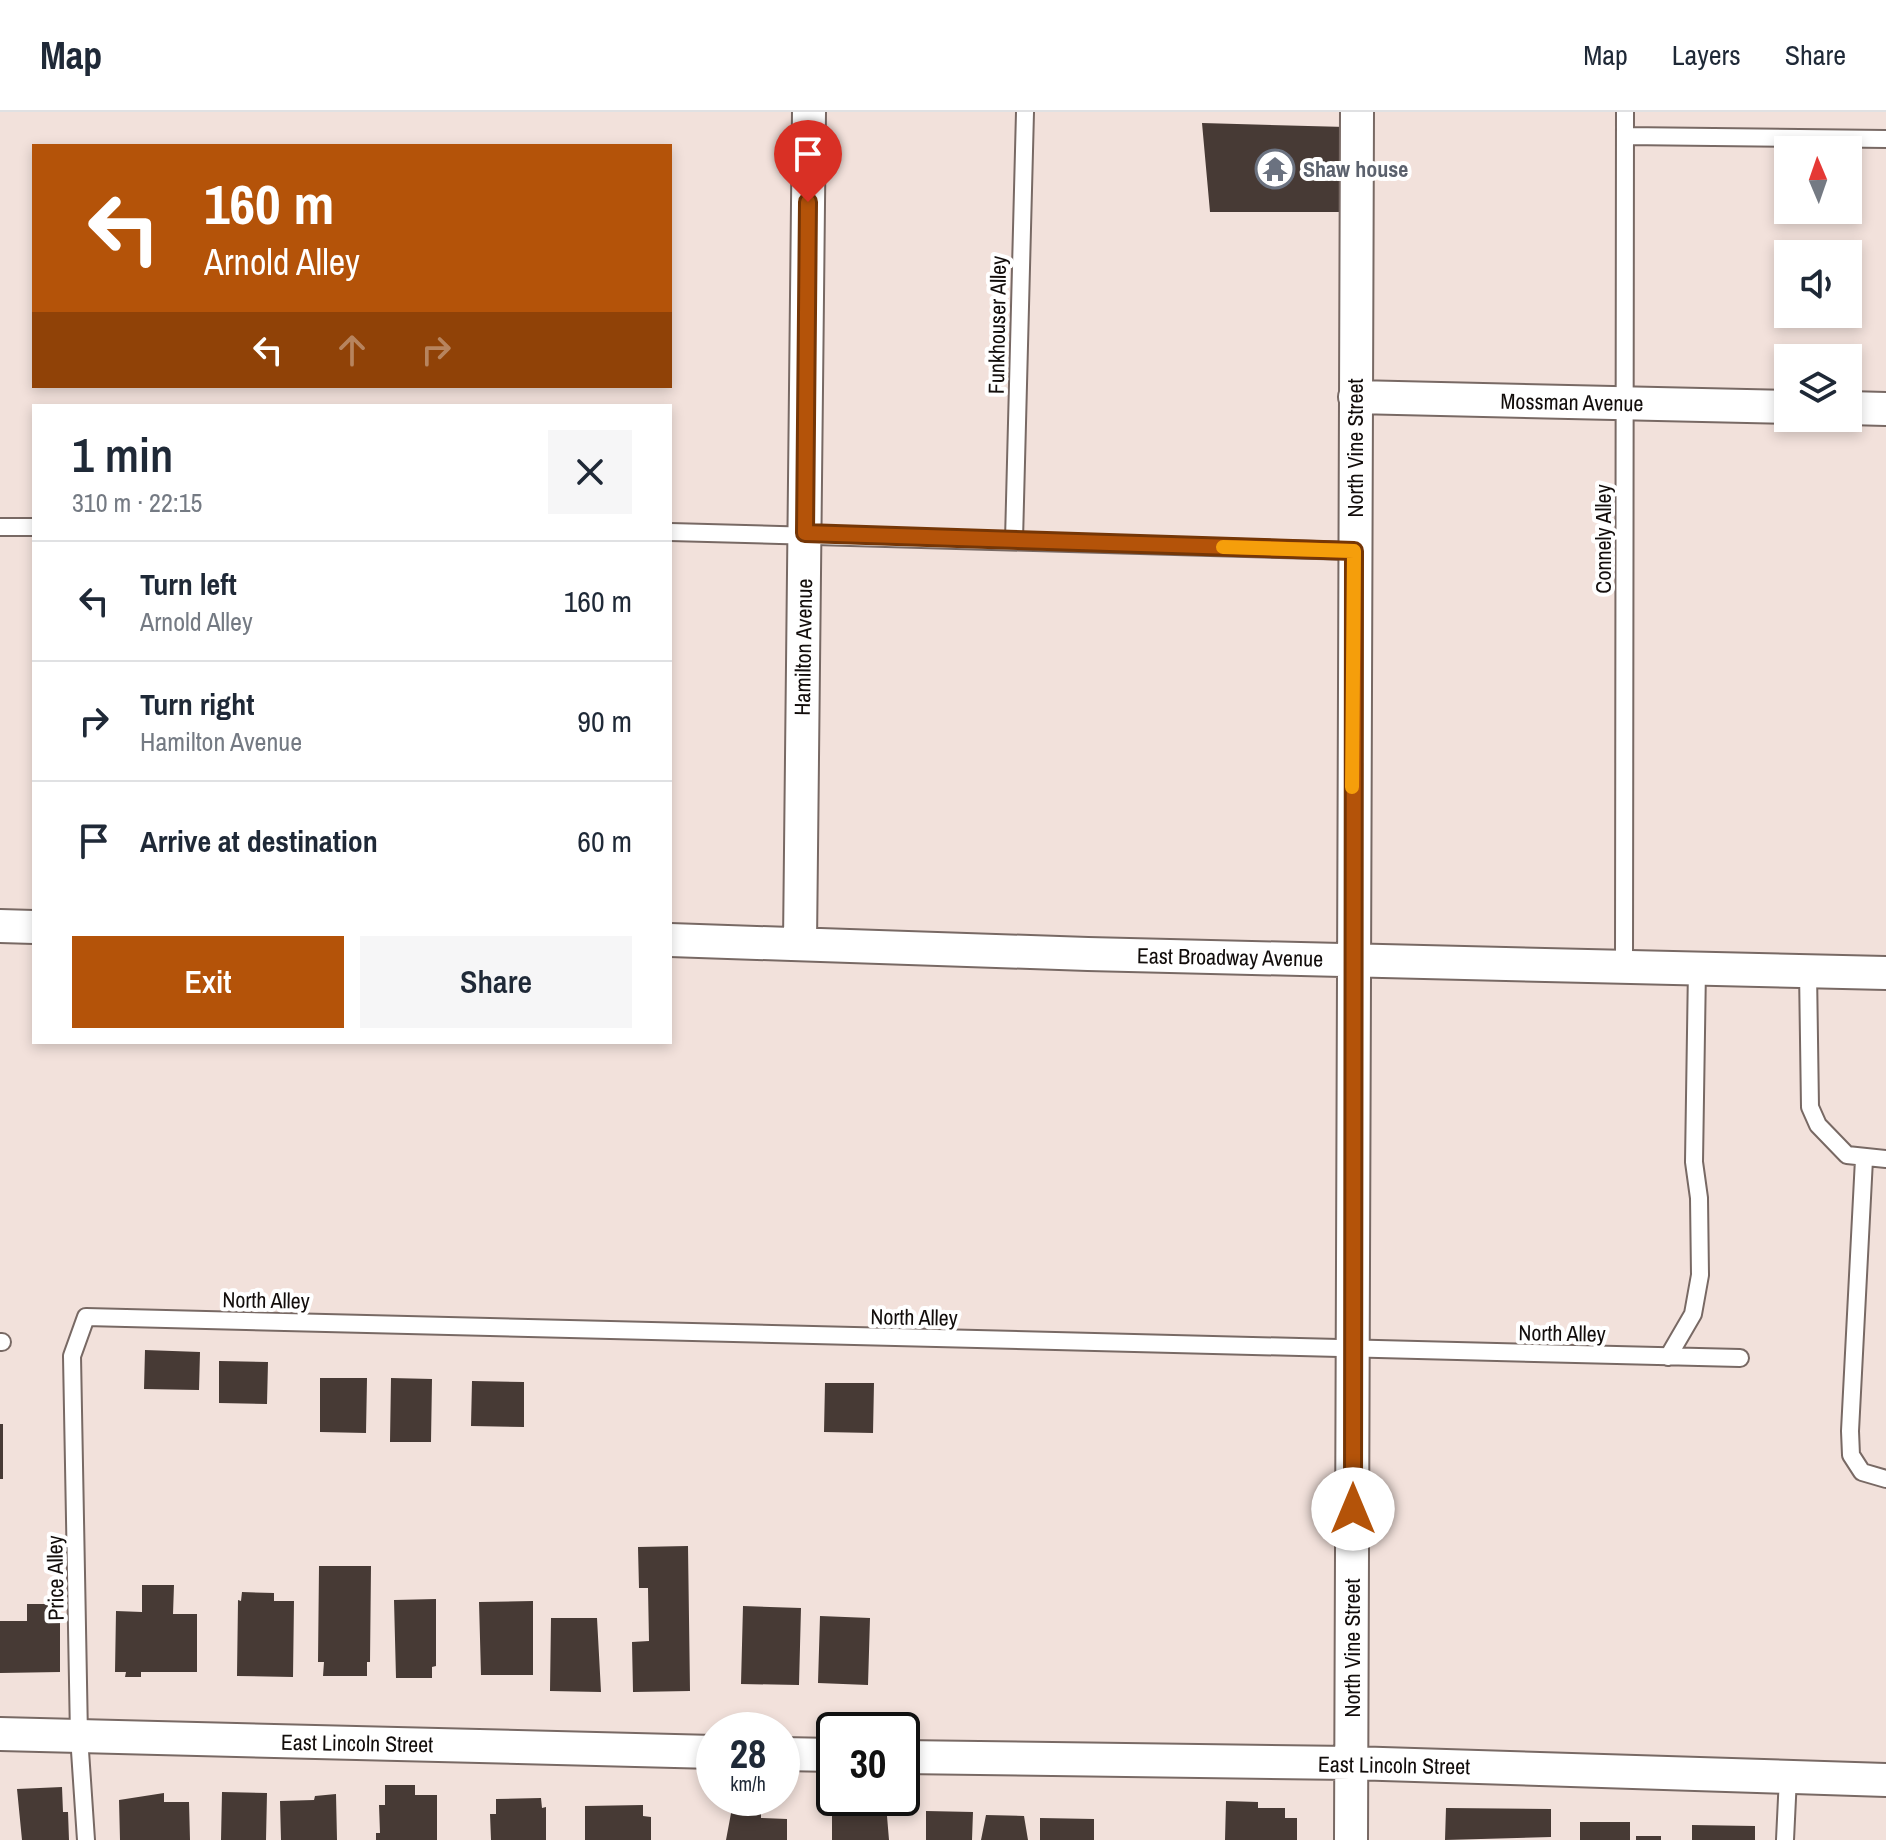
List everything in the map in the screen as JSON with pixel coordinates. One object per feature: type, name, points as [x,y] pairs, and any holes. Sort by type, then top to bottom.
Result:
[{"type":"street","name":"Hamilton Avenue","points":[[800,943],[809,112]]},
{"type":"street","name":"North Vine Street","points":[[1351,1840],[1354,1350],[1351,960],[1357,112]]},
{"type":"street","name":"Mossman Avenue","points":[[1355,397],[1774,407]]},
{"type":"street","points":[[1862,408],[1886,409]]},
{"type":"street","points":[[0,926],[32,927]]},
{"type":"street","name":"East Broadway Avenue","points":[[672,940],[1886,973]]},
{"type":"street","name":"East Lincoln Street","points":[[0,1734],[696,1752]]},
{"type":"street","name":"East Lincoln Street","points":[[920,1757],[1351,1763],[1886,1780]]},
{"type":"lane","name":"Funkhouser Alley","points":[[1014,540],[1025,112]]},
{"type":"lane","name":"Connely Alley","points":[[1624,967],[1625,112]]},
{"type":"lane","points":[[1625,136],[1886,139]]},
{"type":"lane","points":[[0,527],[32,527]]},
{"type":"lane","points":[[672,532],[805,533],[1354,551]]},
{"type":"lane","points":[[1668,1357],[1693,1314],[1700,1275],[1699,1198],[1694,1162],[1697,968]]},
{"type":"lane","points":[[1808,971],[1810,1107],[1832,1143],[1847,1155],[1886,1159]]},
{"type":"lane","points":[[1864,1159],[1850,1443],[1851,1455],[1862,1472],[1886,1479]]},
{"type":"lane","name":"North Alley","points":[[86,1317],[1740,1358]]},
{"type":"lane","name":"Price Alley","points":[[86,1317],[72,1356],[79,1736],[86,1840]]},
{"type":"lane","points":[[1785,1840],[1788,1777]]},
{"type":"building","name":"Shaw house","points":[[1202,123],[1346,127],[1341,212],[1210,212]]},
{"type":"building","points":[[145,1350],[200,1352],[199,1390],[144,1389]]},
{"type":"building","points":[[219,1361],[268,1362],[267,1404],[219,1403]]},
{"type":"building","points":[[320,1378],[367,1378],[366,1433],[320,1432]]},
{"type":"building","points":[[391,1378],[432,1379],[431,1442],[390,1442]]},
{"type":"building","points":[[472,1381],[524,1382],[524,1427],[471,1426]]},
{"type":"building","points":[[825,1383],[874,1383],[873,1433],[824,1432]]},
{"type":"building","points":[[0,1424],[3,1424],[3,1479],[0,1479]]},
{"type":"building","points":[[688,1546],[690,1691],[633,1692],[632,1642],[649,1641],[648,1588],[639,1588],[638,1547]]},
{"type":"building","points":[[319,1566],[371,1566],[370,1662],[367,1662],[367,1676],[323,1676],[324,1662],[318,1662]]},
{"type":"building","points":[[142,1585],[174,1585],[173,1614],[197,1614],[197,1672],[141,1672],[141,1677],[125,1677],[126,1672],[115,1672],[116,1611],[142,1612]]},
{"type":"building","points":[[242,1592],[274,1593],[274,1601],[294,1601],[293,1677],[237,1676],[238,1600],[241,1601]]},
{"type":"building","points":[[436,1599],[436,1666],[432,1667],[432,1678],[396,1678],[394,1600]]},
{"type":"building","points":[[533,1601],[533,1675],[481,1675],[479,1602]]},
{"type":"building","points":[[27,1604],[60,1604],[60,1672],[0,1673],[0,1621],[27,1621]]},
{"type":"building","points":[[743,1606],[801,1608],[799,1685],[741,1684]]},
{"type":"building","points":[[820,1616],[870,1618],[868,1685],[818,1683]]},
{"type":"building","points":[[551,1618],[597,1618],[601,1692],[550,1691]]},
{"type":"building","points":[[385,1785],[415,1785],[415,1795],[437,1795],[437,1840],[376,1840],[376,1833],[380,1833],[379,1805],[385,1805]]},
{"type":"building","points":[[62,1787],[63,1812],[68,1812],[69,1840],[22,1840],[17,1789]]},
{"type":"building","points":[[222,1792],[267,1793],[266,1840],[221,1840]]},
{"type":"building","points":[[164,1793],[164,1802],[189,1802],[190,1840],[120,1840],[119,1800]]},
{"type":"building","points":[[336,1794],[337,1840],[281,1840],[280,1801],[314,1800],[315,1796]]},
{"type":"building","points":[[541,1798],[542,1808],[546,1807],[546,1840],[491,1840],[490,1814],[496,1814],[496,1799]]},
{"type":"building","points":[[1226,1801],[1258,1802],[1258,1808],[1285,1808],[1285,1818],[1297,1818],[1297,1840],[1225,1840]]},
{"type":"building","points":[[643,1805],[643,1816],[651,1817],[651,1840],[585,1840],[585,1806]]},
{"type":"building","points":[[1446,1808],[1551,1809],[1551,1837],[1445,1840]]},
{"type":"building","points":[[926,1811],[973,1812],[972,1840],[926,1840]]},
{"type":"building","points":[[986,1815],[1024,1816],[1028,1840],[981,1840]]},
{"type":"building","points":[[730,1816],[787,1819],[787,1840],[726,1840]]},
{"type":"building","points":[[832,1816],[887,1816],[889,1840],[832,1840]]},
{"type":"building","points":[[1040,1818],[1094,1819],[1094,1840],[1040,1840]]},
{"type":"building","points":[[1580,1822],[1630,1822],[1630,1840],[1580,1840]]},
{"type":"building","points":[[1692,1825],[1755,1826],[1755,1840],[1692,1840]]},
{"type":"building","points":[[1636,1836],[1661,1836],[1661,1840],[1636,1840]]},
{"type":"slow traffic","points":[[1223,547],[1354,551],[1352,787]]},
{"type":"place","name":"Shaw house","points":[[1275,169]]},
{"type":"route","points":[[808,202],[805,533],[1354,551],[1351,960],[1353,1509]]}]
